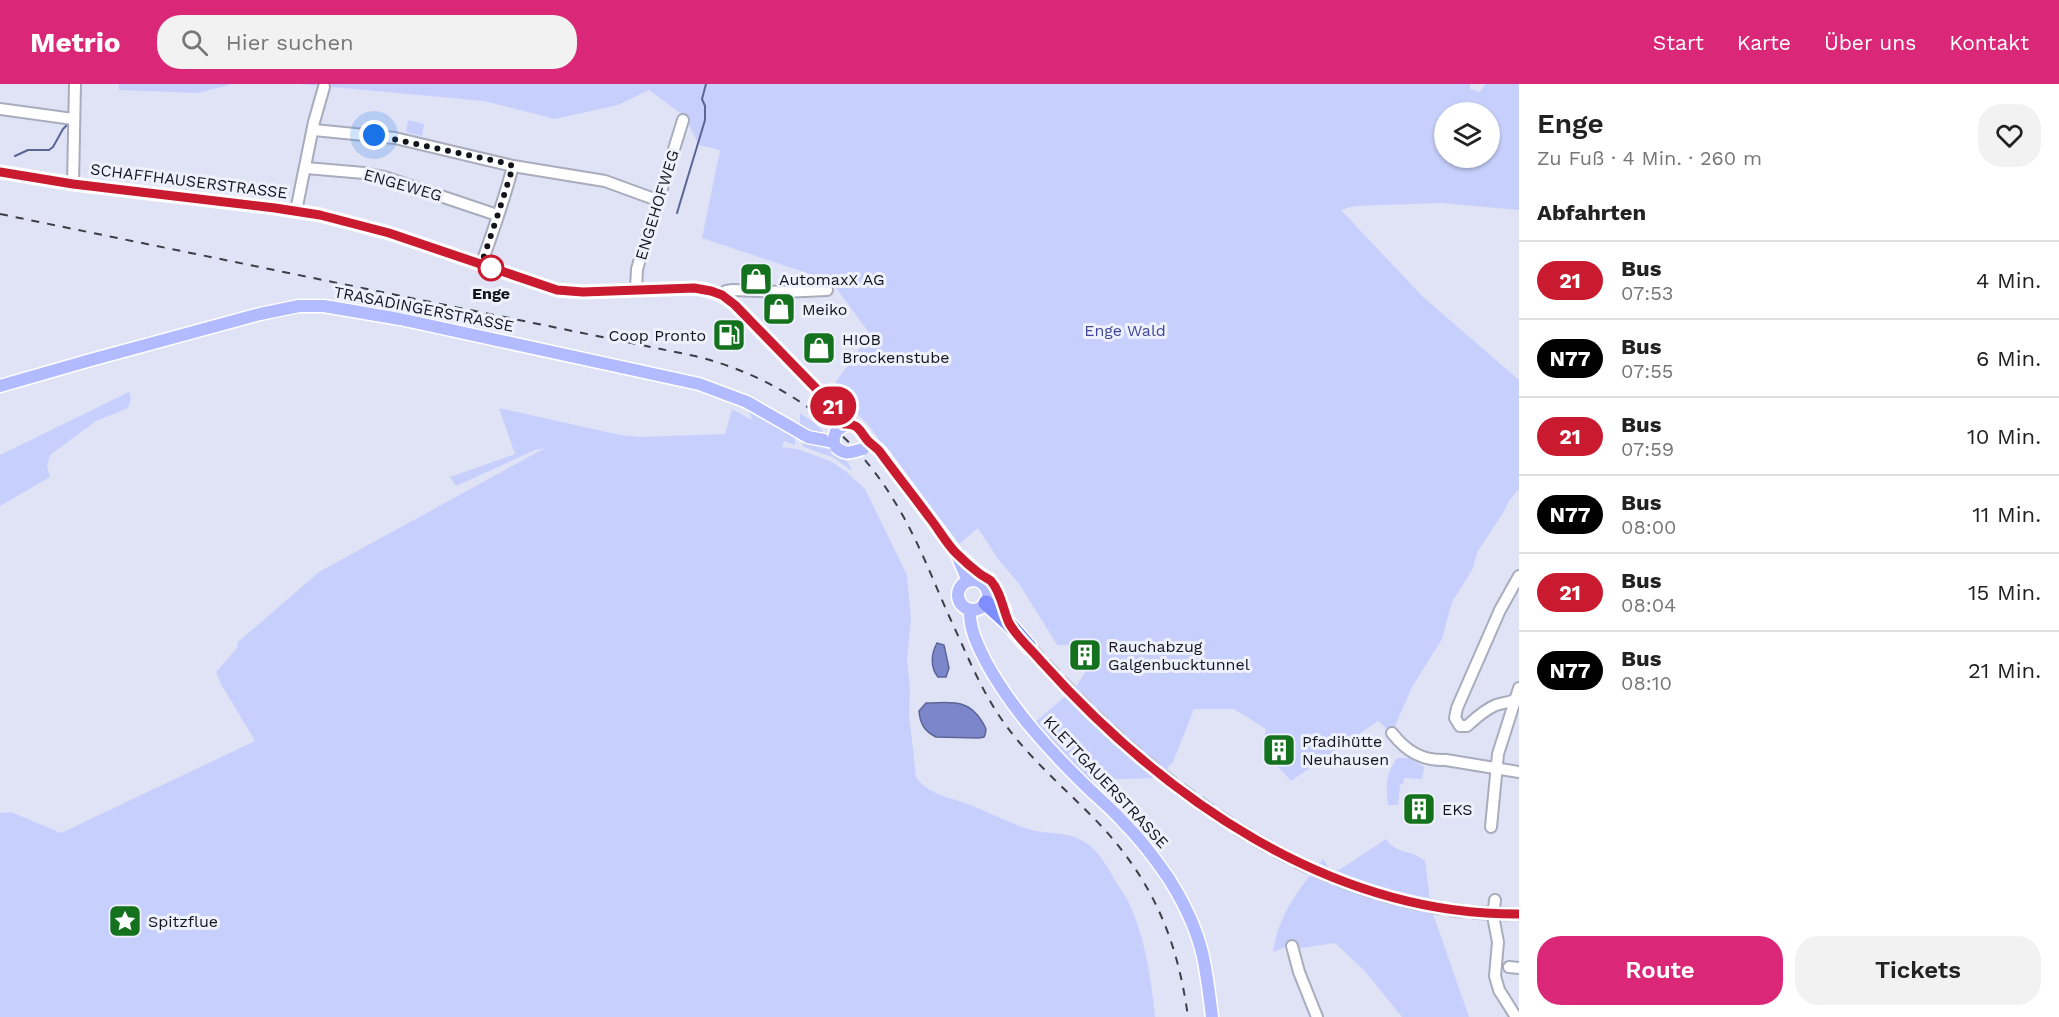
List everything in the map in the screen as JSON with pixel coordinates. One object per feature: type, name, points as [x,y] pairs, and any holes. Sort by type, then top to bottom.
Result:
[{"type":"highway","points":[[986,603],[1007,617],[1029,646]]},
{"type":"main road","name":"SCHAFFHAUSERSTRASSE","points":[[0,172],[73,184],[296,211],[348,222],[389,233],[557,290],[583,292],[694,288],[711,291],[722,295],[745,315],[847,424]]},
{"type":"main road","name":"TRASADINGERSTRASSE","points":[[0,386],[260,314],[298,306],[324,306],[400,319],[699,384],[747,402],[808,437],[834,442]]},
{"type":"main road","points":[[864,443],[850,454],[842,452],[834,442],[836,431],[847,424],[859,428],[864,443],[894,471]]},
{"type":"main road","points":[[864,443],[880,452],[956,553],[990,580],[1007,617]]},
{"type":"main road","points":[[956,553],[968,581]]},
{"type":"main road","points":[[975,580],[983,584],[988,593],[986,603],[980,609],[970,610],[960,604],[957,595],[960,586],[975,580]]},
{"type":"main road","name":"KLETTGAUERSTRASSE","points":[[970,610],[971,629],[976,642],[1009,697],[1063,763],[1127,825],[1159,864],[1178,895],[1200,945],[1212,1017]]},
{"type":"street","points":[[73,184],[75,84]]},
{"type":"street","points":[[296,211],[314,122],[324,87]]},
{"type":"street","points":[[0,109],[73,119]]},
{"type":"street","name":"ENGEHOFWEG","points":[[636,290],[637,269],[683,120]]},
{"type":"street","points":[[314,130],[395,138],[513,166],[605,181],[657,200]]},
{"type":"street","points":[[481,265],[497,215],[502,207],[513,166]]},
{"type":"street","name":"ENGEWEG","points":[[306,168],[384,177],[497,215]]},
{"type":"street","points":[[722,295],[726,291],[733,290],[781,292],[827,290]]},
{"type":"street","points":[[1517,699],[1496,705],[1480,714],[1467,726],[1460,726],[1455,718],[1457,708],[1500,610],[1519,576]]},
{"type":"street","points":[[1491,826],[1498,754],[1519,688]]},
{"type":"street","points":[[1392,733],[1403,747],[1433,760],[1519,772]]},
{"type":"street","points":[[1495,900],[1493,916],[1498,942],[1495,976],[1499,990],[1516,1017]]},
{"type":"street","points":[[1292,946],[1299,972],[1317,1017]]},
{"type":"green space","points":[[119,84],[233,84],[198,93],[119,90]]},
{"type":"green space","name":"Enge Wald","points":[[300,84],[1470,84],[1470,89],[1480,92],[1485,84],[1519,84],[1519,210],[1441,203],[1354,206],[1341,210],[1423,297],[1519,380],[1519,489],[1478,551],[1472,570],[1452,602],[1442,639],[1412,687],[1392,733],[1378,721],[1291,781],[1262,749],[1266,729],[1234,709],[1194,709],[1173,762],[1158,778],[1088,780],[1035,722],[1075,688],[1094,659],[1093,646],[1057,645],[1020,585],[998,559],[978,528],[959,544],[864,420],[828,393],[870,334],[831,281],[702,238],[720,150],[699,145],[684,116],[649,90],[618,105],[555,119],[484,101]]},
{"type":"green space","points":[[408,120],[424,124],[422,136],[406,132]]},
{"type":"green space","points":[[129,392],[131,398],[128,408],[96,421],[50,455],[47,466],[50,477],[0,506],[0,455]]},
{"type":"green space","points":[[499,408],[620,435],[640,437],[725,434],[732,409],[752,420],[749,412],[755,412],[795,437],[795,445],[784,441],[782,447],[797,449],[830,461],[865,489],[907,575],[911,619],[907,660],[910,688],[909,714],[916,777],[927,788],[939,795],[1024,827],[1072,836],[1093,848],[1108,867],[1134,914],[1146,957],[1155,1017],[0,1017],[0,813],[11,812],[61,833],[255,741],[216,672],[237,648],[238,642],[319,572],[545,448],[535,450],[456,486],[450,477],[515,454]]},
{"type":"green space","points":[[800,413],[815,423],[823,432],[812,432],[800,427]]},
{"type":"green space","points":[[801,441],[838,454],[849,464],[852,471],[834,458],[804,447]]},
{"type":"green space","points":[[1397,758],[1409,758],[1424,767],[1422,779],[1404,778],[1403,784],[1400,785],[1398,805],[1388,805],[1387,780]]},
{"type":"green space","points":[[1386,839],[1394,847],[1425,861],[1431,908],[1469,1017],[1402,1017],[1364,970],[1335,943],[1301,948],[1293,944],[1273,952],[1285,913],[1298,891],[1323,859],[1330,870],[1339,870]]},
{"type":"shaded area","points":[[937,643],[944,645],[949,668],[946,677],[938,677],[934,669],[933,652]]},
{"type":"shaded area","points":[[926,703],[957,703],[970,708],[985,726],[984,737],[936,737],[932,735],[923,726],[919,711]]},
{"type":"waterway","points":[[677,213],[705,120],[705,106],[702,99],[706,84]]},
{"type":"waterway","points":[[15,156],[28,150],[49,150],[67,125]]},
{"type":"tunnel","points":[[1029,647],[1078,699],[1131,748],[1187,794],[1247,834],[1310,868],[1376,893],[1446,909],[1519,914]]},
{"type":"railway","points":[[0,214],[695,356],[758,378],[813,411],[861,455],[899,509],[985,693],[1011,733],[1105,830],[1138,872],[1151,894],[1171,940],[1184,990],[1188,1017]]},
{"type":"bus line","name":"21","points":[[0,172],[73,184],[320,215],[389,233],[557,290],[583,292],[694,288],[722,295],[745,315],[835,408],[844,424],[855,425],[859,428],[867,440],[880,452],[956,553],[990,580],[1010,624],[1065,687],[1119,738],[1183,791],[1221,819],[1264,844],[1307,867],[1364,889],[1407,902],[1446,909],[1480,914],[1519,914]]},
{"type":"place","name":"Enge","points":[[491,268]]},
{"type":"place","name":"AutomaxX AG","points":[[756,279]]},
{"type":"place","name":"Meiko","points":[[779,309]]},
{"type":"place","name":"Coop Pronto","points":[[729,335]]},
{"type":"place","name":"HIOB Brockenstube","points":[[819,348]]},
{"type":"place","name":"Rauchabzug Galgenbucktunnel","points":[[1085,655]]},
{"type":"place","name":"Pfadihütte Neuhausen","points":[[1279,750]]},
{"type":"place","name":"EKS","points":[[1419,809]]},
{"type":"place","name":"Spitzflue","points":[[125,921]]},
{"type":"route","points":[[374,135],[513,166],[502,207],[497,215],[481,265],[491,268]]}]
